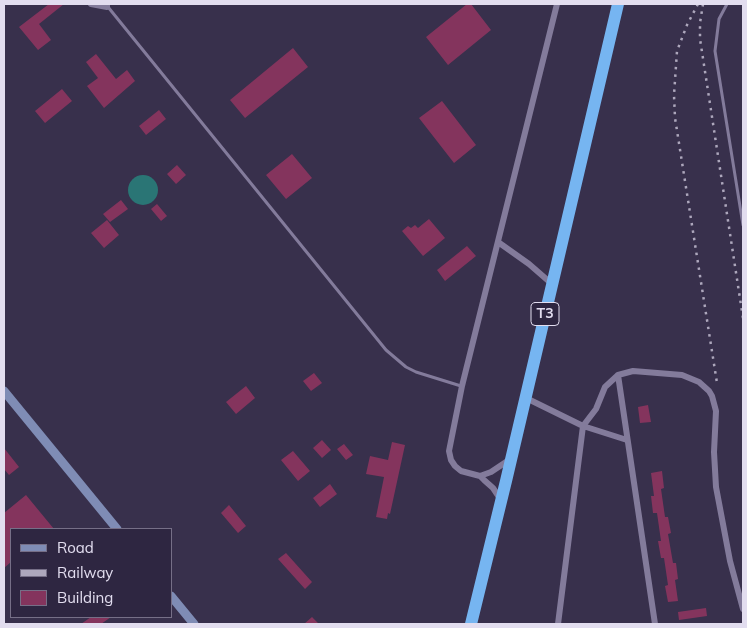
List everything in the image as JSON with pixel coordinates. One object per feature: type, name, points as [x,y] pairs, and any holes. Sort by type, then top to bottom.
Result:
[{"type":"highway","name":"T3","points":[[471,624],[618,4]]},
{"type":"street","points":[[91,4],[107,5]]},
{"type":"street","points":[[501,501],[493,488],[480,476],[461,471],[455,466],[449,451],[462,386],[557,4]]},
{"type":"street","points":[[498,242],[529,264],[552,285]]},
{"type":"street","points":[[558,624],[583,426],[596,409],[605,386],[618,375],[633,371],[682,375],[699,382],[712,396],[716,411],[714,452],[716,487],[730,560],[743,609]]},
{"type":"street","points":[[618,375],[655,624]]},
{"type":"street","points":[[4,391],[116,528]]},
{"type":"street","points":[[526,398],[583,426],[627,440]]},
{"type":"street","points":[[480,476],[491,472],[511,458]]},
{"type":"street","points":[[172,597],[194,624]]},
{"type":"lane","points":[[727,4],[720,19],[715,51],[743,225]]},
{"type":"lane","points":[[107,5],[386,350],[406,367],[416,372],[462,386]]},
{"type":"shaded area","points":[[143,175],[154,179],[158,190],[154,201],[143,205],[132,201],[128,190],[132,179]]},
{"type":"building","points":[[49,4],[64,4],[39,24],[51,40],[38,50],[19,27]]},
{"type":"building","points":[[467,4],[471,4],[491,30],[448,65],[426,37]]},
{"type":"building","points":[[293,48],[308,67],[245,118],[230,100]]},
{"type":"building","points":[[96,54],[116,79],[127,70],[135,81],[104,108],[87,86],[98,78],[86,62]]},
{"type":"building","points":[[62,89],[72,101],[45,123],[35,111]]},
{"type":"building","points":[[442,101],[476,145],[454,163],[419,118]]},
{"type":"building","points":[[159,110],[166,119],[146,135],[139,126]]},
{"type":"building","points":[[292,154],[312,178],[286,199],[266,175]]},
{"type":"building","points":[[177,165],[186,175],[176,184],[167,174]]},
{"type":"building","points":[[121,200],[128,209],[110,222],[103,214]]},
{"type":"building","points":[[157,204],[167,216],[161,221],[151,209]]},
{"type":"building","points":[[429,219],[445,238],[423,256],[402,231],[408,226],[411,228],[415,225],[418,228]]},
{"type":"building","points":[[107,220],[119,235],[104,248],[91,233]]},
{"type":"building","points":[[467,246],[476,256],[445,281],[437,270]]},
{"type":"building","points":[[314,373],[322,383],[311,391],[303,381]]},
{"type":"building","points":[[246,386],[255,398],[236,414],[226,402]]},
{"type":"building","points":[[648,405],[651,422],[640,423],[638,407]]},
{"type":"building","points":[[322,440],[331,450],[322,458],[313,448]]},
{"type":"building","points":[[392,442],[405,445],[390,514],[388,513],[387,519],[376,517],[384,477],[366,474],[370,456],[388,460]]},
{"type":"building","points":[[344,444],[353,455],[346,460],[337,449]]},
{"type":"building","points":[[4,448],[19,467],[9,475],[4,469]]},
{"type":"building","points":[[293,451],[310,471],[298,481],[281,460]]},
{"type":"building","points":[[662,471],[664,488],[661,489],[665,517],[668,517],[671,533],[668,534],[673,563],[676,563],[678,579],[675,580],[678,601],[668,602],[665,586],[668,585],[664,558],[661,558],[658,541],[661,541],[657,513],[653,513],[651,496],[654,496],[651,473]]},
{"type":"building","points":[[330,484],[337,494],[320,507],[313,498]]},
{"type":"building","points":[[26,495],[53,528],[10,528],[10,563],[4,568],[4,513]]},
{"type":"building","points":[[229,505],[246,526],[238,533],[221,513]]},
{"type":"building","points":[[286,553],[312,582],[305,589],[278,559]]},
{"type":"building","points":[[706,608],[707,616],[679,620],[678,612]]},
{"type":"building","points":[[312,617],[319,624],[304,624]]},
{"type":"building","points":[[90,618],[110,618],[101,624],[81,624]]},
{"type":"railway","points":[[698,4],[677,51],[674,95],[675,118],[717,383]]},
{"type":"railway","points":[[703,4],[700,39],[743,318]]}]
